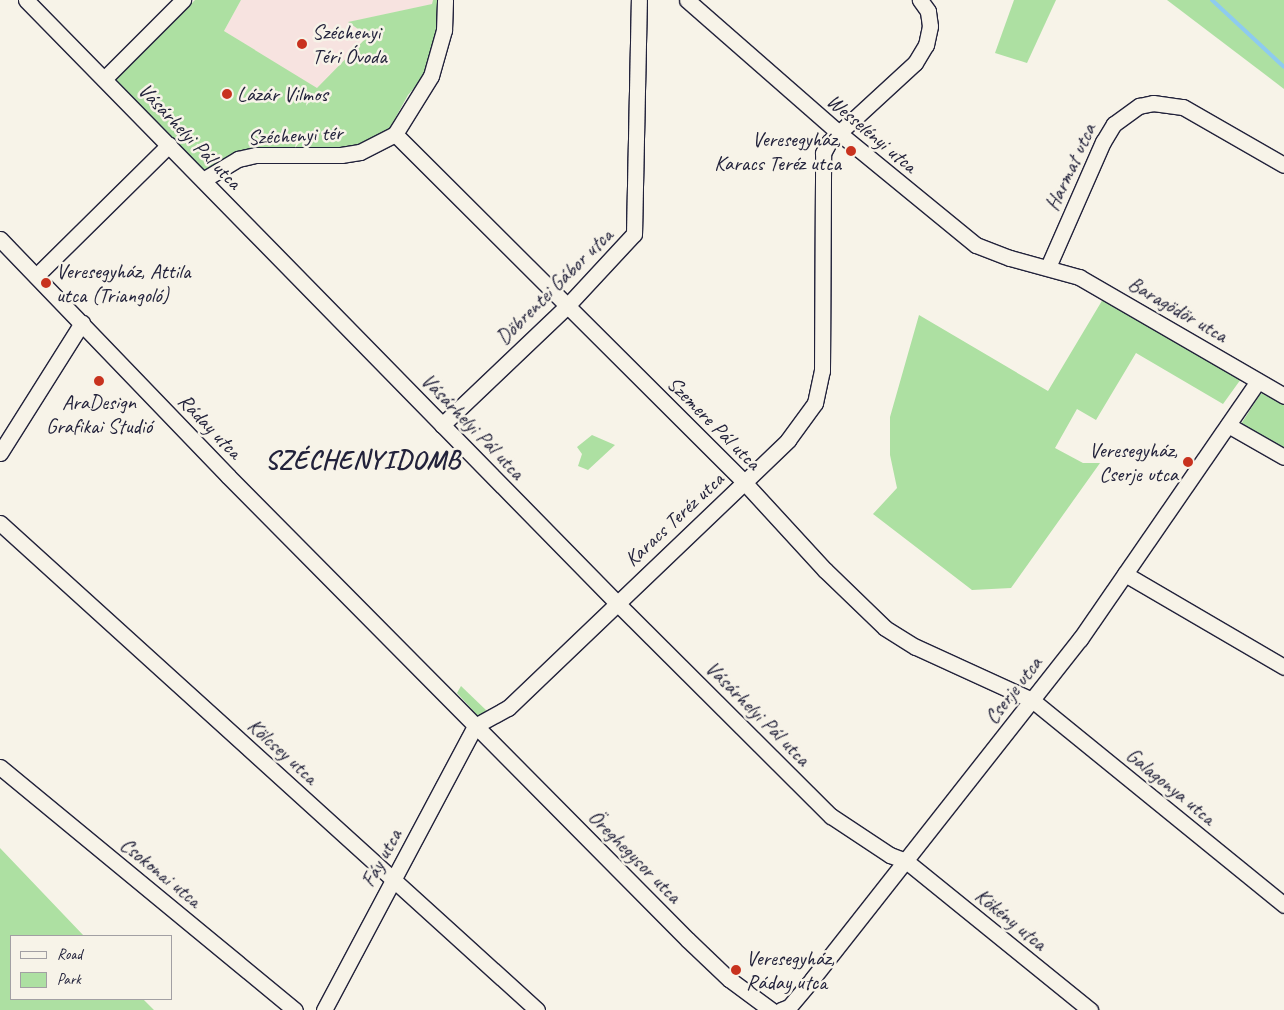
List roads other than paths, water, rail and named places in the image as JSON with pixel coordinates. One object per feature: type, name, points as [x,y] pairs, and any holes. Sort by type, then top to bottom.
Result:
[{"type":"street","name":"Vásárhelyi Pál utca","points":[[26,0],[617,603],[831,816],[890,854],[906,861]]},
{"type":"street","points":[[104,79],[183,0]]},
{"type":"street","points":[[395,134],[431,76],[444,30],[445,0]]},
{"type":"street","name":"Döbrentei Gábor utca","points":[[442,425],[567,306],[634,234],[639,0]]},
{"type":"street","name":"Wesselényi utca","points":[[687,0],[839,133],[976,245],[1010,258],[1048,267]]},
{"type":"street","name":"Karacs Teréz utca","points":[[475,726],[508,708],[744,482],[802,422],[814,403],[820,385],[822,346],[821,164],[829,142],[915,63],[926,46],[928,11],[920,0]]},
{"type":"street","name":"Harmat utca","points":[[1048,267],[1103,142],[1114,124],[1139,106],[1153,103],[1183,107],[1284,165]]},
{"type":"street","name":"Széchenyi tér","points":[[203,180],[238,159],[256,154],[341,156],[360,152],[395,134]]},
{"type":"street","name":"Szemere Pál utca","points":[[395,134],[744,482],[825,570],[884,628],[916,647],[1032,700]]},
{"type":"street","points":[[36,276],[169,145]]},
{"type":"street","name":"Ráday utca","points":[[0,239],[475,726]]},
{"type":"street","name":"Baragödör utca","points":[[1048,267],[1079,277],[1284,396]]},
{"type":"street","points":[[1,448],[82,323]]},
{"type":"street","name":"Cserje utca","points":[[781,1010],[789,1007],[813,978],[1032,700],[1125,574],[1258,381]]},
{"type":"street","points":[[1228,425],[1284,457]]},
{"type":"street","name":"Kölcsey utca","points":[[0,523],[537,1010]]},
{"type":"street","points":[[1125,574],[1284,667]]},
{"type":"street","name":"Galagonya utca","points":[[1032,700],[1284,905]]},
{"type":"street","name":"Karacs Teréz utca","points":[[490,740],[508,708]]},
{"type":"street","name":"Öreghegysor utca","points":[[475,726],[688,940],[729,979],[771,1010]]},
{"type":"street","name":"Fáy utca","points":[[324,1010],[475,726]]},
{"type":"street","name":"Csokonai utca","points":[[0,767],[295,1010]]},
{"type":"street","name":"Kökény utca","points":[[906,861],[1090,1010]]},
{"type":"waterway","points":[[1212,0],[1284,67]]},
{"type":"place","name":"Széchenyi Téri Óvoda","points":[[302,44]]},
{"type":"place","name":"Lázár Vilmos","points":[[227,94]]},
{"type":"place","name":"Veresegyház, Karacs Teréz utca","points":[[851,151]]},
{"type":"place","name":"Veresegyház, Attila utca (Triangoló)","points":[[46,283]]},
{"type":"place","name":"AraDesign Grafikai Studió","points":[[99,381]]},
{"type":"place","name":"Veresegyház, Cserje utca","points":[[1188,462]]},
{"type":"place","name":"Veresegyház, Ráday utca","points":[[736,970]]},
{"type":"district","name":"SZÉCHENYIDOMB","points":[[363,460]]}]
